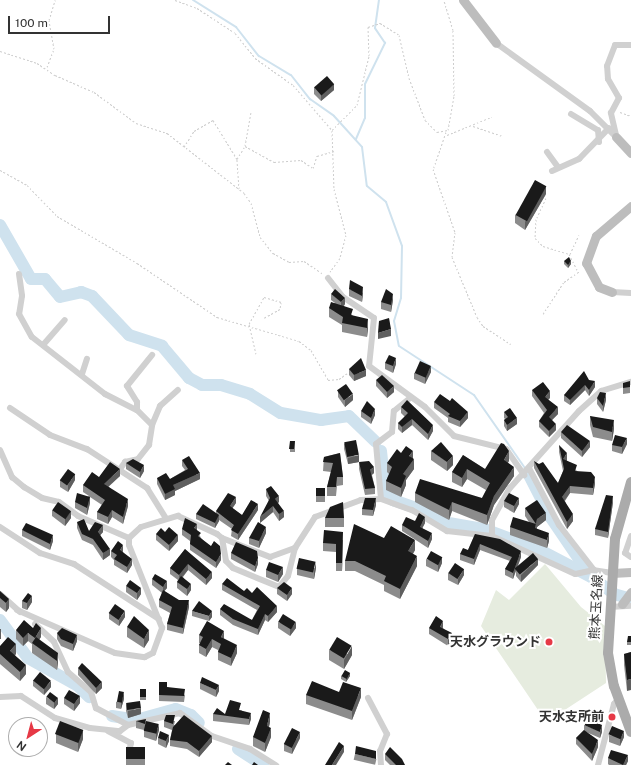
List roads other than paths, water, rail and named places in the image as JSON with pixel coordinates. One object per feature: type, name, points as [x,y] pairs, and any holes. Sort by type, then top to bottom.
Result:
[{"type":"main road","name":"熊本玉名線","points":[[631,482],[615,539],[608,653],[619,698],[631,732]]},
{"type":"street","points":[[463,0],[496,43],[547,77],[609,128],[631,153]]},
{"type":"street","points":[[616,137],[611,120],[614,108],[619,98],[608,79],[607,66],[615,45],[631,45]]},
{"type":"street","points":[[571,114],[598,130],[599,142]]},
{"type":"street","points":[[552,171],[558,167],[579,159],[599,142],[609,128]]},
{"type":"street","points":[[547,152],[558,167]]},
{"type":"street","points":[[631,206],[596,236],[582,270],[599,287],[612,292],[631,294]]},
{"type":"street","points":[[19,274],[22,296],[19,314],[32,337],[82,374],[105,394],[137,410],[152,425]]},
{"type":"street","points":[[328,278],[343,297],[374,318],[369,366],[411,397],[454,436],[506,449],[524,475]]},
{"type":"street","points":[[43,345],[65,320]]},
{"type":"street","points":[[137,410],[137,402],[127,386],[152,355]]},
{"type":"street","points":[[82,374],[87,359]]},
{"type":"street","points":[[492,533],[500,505],[524,475],[594,397],[631,382]]},
{"type":"street","points":[[120,469],[125,462],[138,459],[149,445],[152,425],[160,406],[178,390]]},
{"type":"street","points":[[381,500],[376,444],[392,432],[394,412],[411,397]]},
{"type":"street","points":[[10,408],[50,435],[87,449],[120,469],[146,488],[166,519]]},
{"type":"street","points":[[0,456],[12,477],[24,487],[42,498],[59,502],[78,516],[129,538]]},
{"type":"street","points":[[530,470],[559,525],[593,571]]},
{"type":"street","points":[[222,538],[226,561],[233,568],[279,587],[288,576],[295,548],[315,517],[361,500],[381,500],[412,510],[447,531],[492,533],[582,575],[593,571],[612,573],[631,572]]},
{"type":"street","points":[[17,610],[130,656],[145,657],[158,648],[162,628],[129,545],[129,538],[141,527],[166,519],[187,517],[222,538],[270,557],[295,548]]},
{"type":"street","points":[[0,527],[40,553],[74,564],[159,619]]},
{"type":"street","points":[[631,536],[625,553],[631,557]]},
{"type":"street","points":[[610,603],[626,604],[631,592]]},
{"type":"street","points":[[0,594],[54,642],[68,672],[91,692],[96,708],[128,725]]},
{"type":"street","points":[[0,697],[21,696],[55,718],[105,730],[120,731],[128,725],[180,713],[212,736],[250,749],[276,765]]},
{"type":"street","points":[[368,698],[387,734],[380,751],[381,765]]},
{"type":"street","points":[[598,765],[614,704],[619,698]]},
{"type":"street","points":[[105,730],[131,743],[129,752]]},
{"type":"waterway","points":[[193,0],[236,27],[259,56],[291,75],[310,99],[334,116],[362,147],[367,186],[386,202],[402,246],[401,298],[394,321],[399,346],[474,395],[525,468]]},
{"type":"waterway","points":[[356,139],[365,118],[365,84],[385,43],[375,28],[379,0]]},
{"type":"waterway","points":[[0,225],[31,279],[45,279],[60,297],[81,292],[92,296],[129,335],[162,346],[189,378],[202,385],[221,385],[250,394],[281,413],[321,420],[349,416],[376,442]]},
{"type":"waterway","points":[[381,451],[385,489],[393,500],[422,510],[443,522],[484,529],[538,549],[593,578],[614,594],[631,599]]},
{"type":"waterway","points":[[529,475],[551,518],[589,574]]},
{"type":"waterway","points":[[0,620],[28,658],[78,686],[89,697]]},
{"type":"waterway","points":[[112,716],[136,720],[176,709],[191,715],[199,723]]},
{"type":"waterway","points":[[238,749],[263,765]]},
{"type":"place","name":"天水グラウンド","points":[[549,642]]},
{"type":"place","name":"天水支所前","points":[[612,717]]}]
